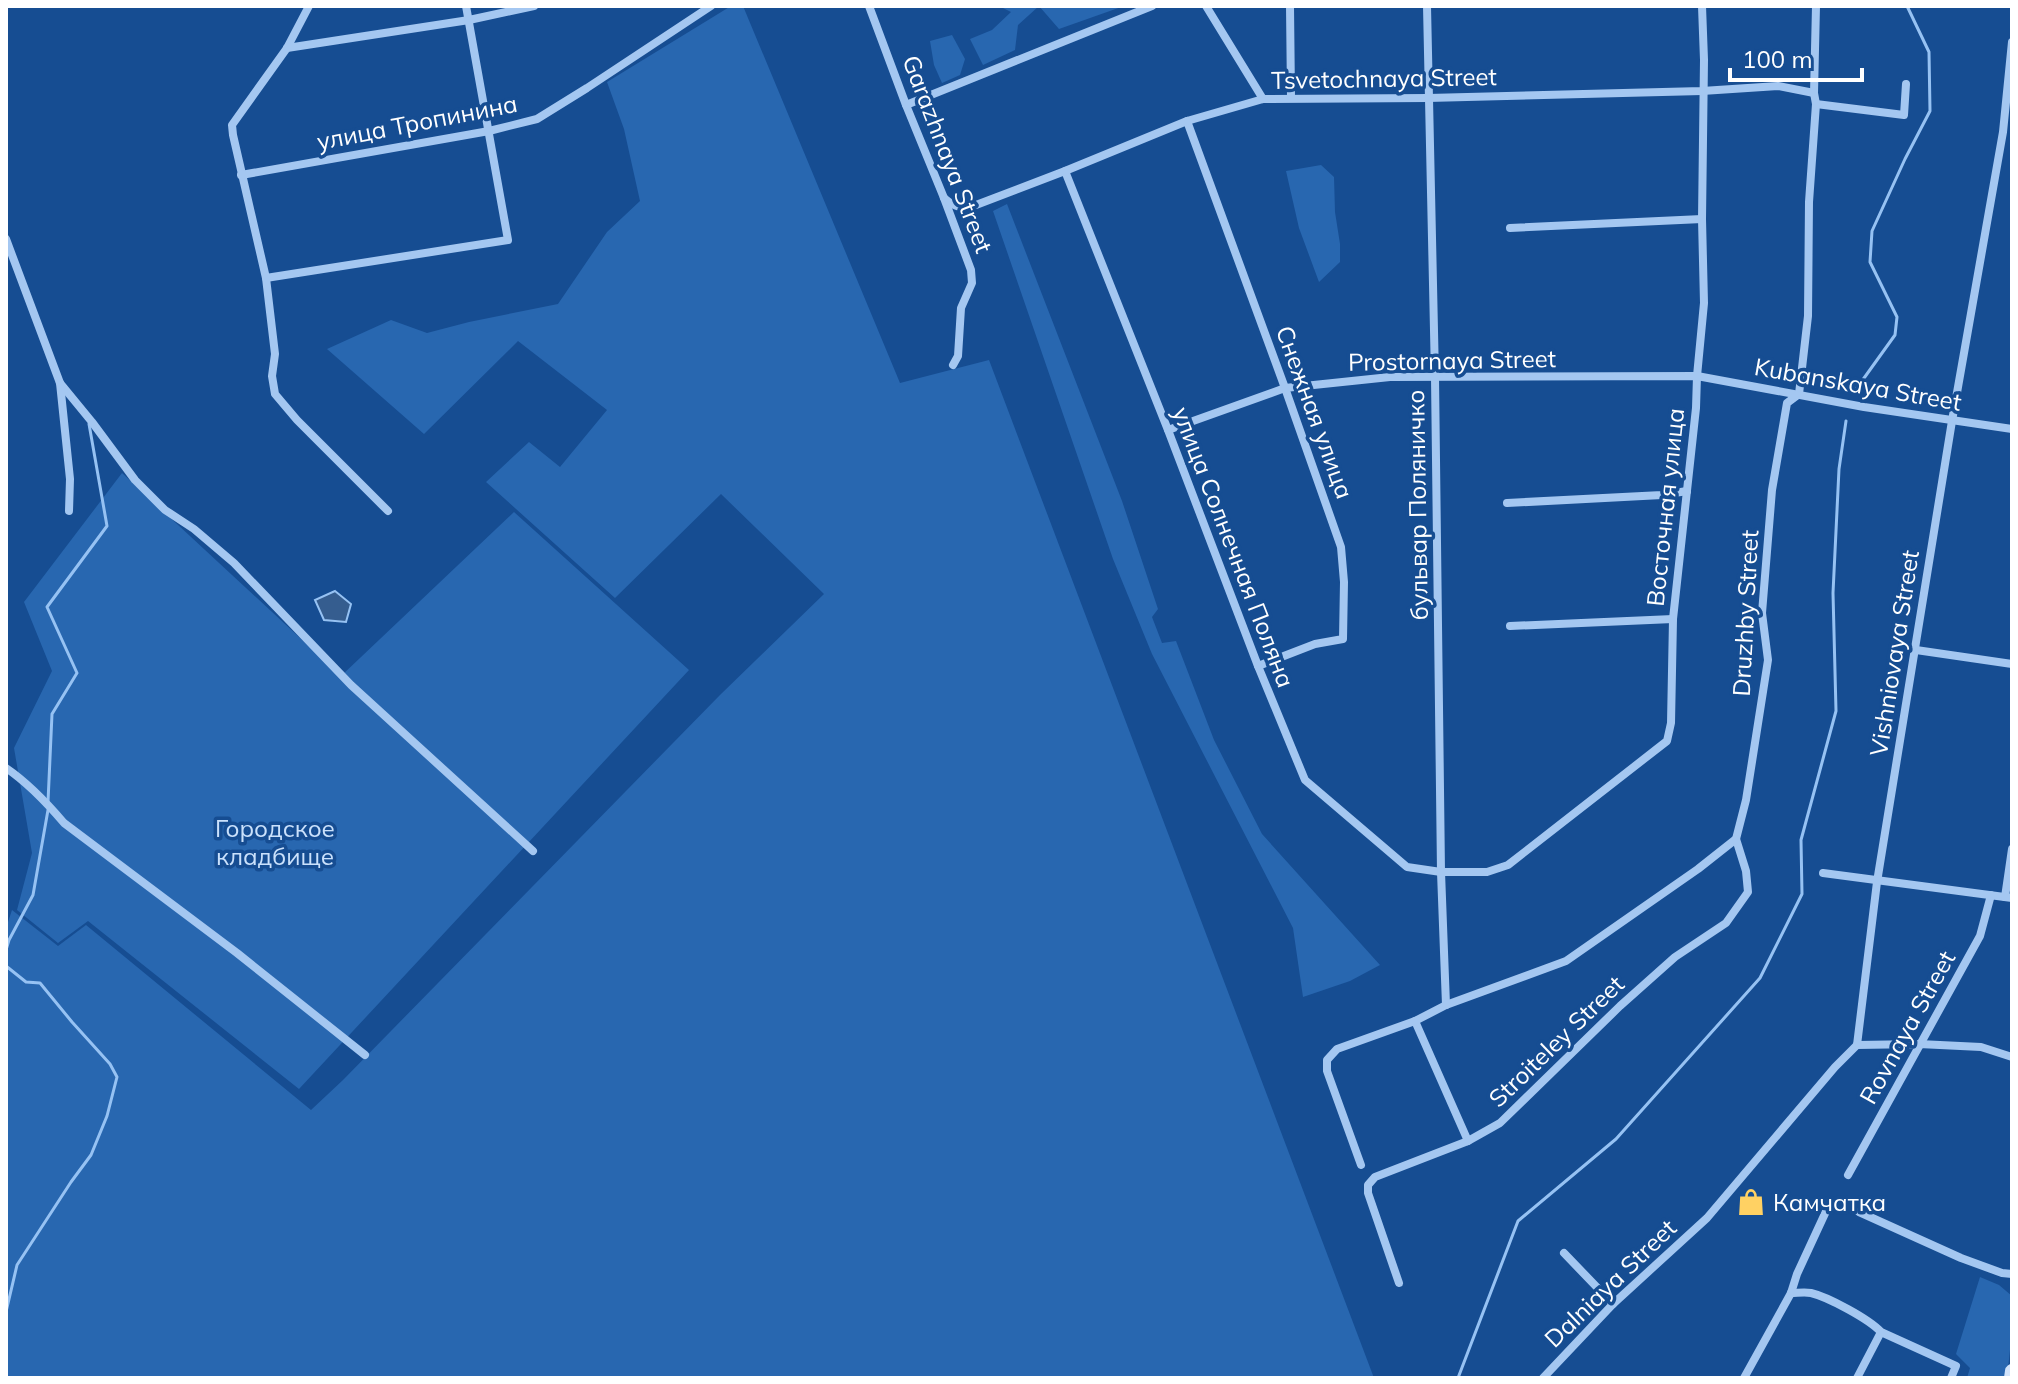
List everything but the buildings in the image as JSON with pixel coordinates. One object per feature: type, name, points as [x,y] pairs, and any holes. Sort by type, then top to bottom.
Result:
[{"type":"main road","points":[[2011,1378],[2012,1371]]},
{"type":"street","points":[[309,6],[287,48],[232,125],[266,278],[275,354],[272,376],[275,394],[388,511]]},
{"type":"street","points":[[266,278],[508,240],[466,6]]},
{"type":"street","points":[[287,48],[469,20],[534,6]]},
{"type":"street","name":"улица Тропинина","points":[[241,175],[489,131],[537,119],[711,6]]},
{"type":"street","name":"Garazhnaya Street","points":[[869,6],[971,270],[972,283],[961,308],[958,356],[953,365]]},
{"type":"street","points":[[906,105],[1152,6]]},
{"type":"street","points":[[1206,6],[1263,99]]},
{"type":"street","points":[[1290,6],[1291,97]]},
{"type":"street","name":"бульвар Поляничко","points":[[1427,6],[1441,872],[1446,1005]]},
{"type":"street","name":"Восточная улица","points":[[1441,872],[1487,872],[1508,865],[1667,741],[1671,723],[1673,619],[1704,303],[1702,6]]},
{"type":"street","name":"Druzhby Street","points":[[1736,839],[1746,800],[1768,660],[1762,613],[1772,490],[1787,403],[1799,394],[1808,316],[1809,202],[1816,104],[1816,6]]},
{"type":"street","name":"Vishniovaya Street","points":[[1857,1045],[1877,882],[1952,421],[2008,133],[2012,42]]},
{"type":"street","points":[[1816,104],[1904,115],[1906,84]]},
{"type":"street","name":"Tsvetochnaya Street","points":[[944,198],[961,208],[976,205],[1187,121],[1263,99],[1428,98],[1778,86],[1814,93]]},
{"type":"street","name":"Снежная улица","points":[[1187,121],[1341,547],[1343,639],[1315,644],[1258,666]]},
{"type":"street","name":"улица Солнечная Поляна","points":[[1065,171],[1305,780],[1407,867],[1441,872]]},
{"type":"street","points":[[1510,228],[1702,219]]},
{"type":"street","points":[[6,239],[60,383],[70,479],[69,511]]},
{"type":"street","name":"Prostornaya Street","points":[[1168,430],[1285,388],[1390,377],[1697,376]]},
{"type":"street","name":"Kubanskaya Street","points":[[1697,376],[1864,407],[2012,429]]},
{"type":"street","points":[[60,383],[135,480],[165,510],[194,529],[234,563],[351,685],[533,851]]},
{"type":"street","points":[[1507,503],[1687,491]]},
{"type":"street","points":[[1510,626],[1673,619]]},
{"type":"street","points":[[1916,650],[2012,664]]},
{"type":"street","points":[[6,768],[50,806],[64,823],[237,953],[365,1055]]},
{"type":"street","points":[[1361,1165],[1327,1071],[1327,1060],[1337,1049],[1566,961],[1736,839]]},
{"type":"street","name":"Stroiteley Street","points":[[1399,1283],[1368,1193],[1368,1185],[1375,1177],[1468,1141],[1500,1123],[1675,957],[1726,923],[1748,892],[1746,871],[1736,839]]},
{"type":"street","points":[[1823,873],[2008,898],[2012,849]]},
{"type":"street","name":"Rovnaya Street","points":[[1848,1175],[1980,936],[1991,895]]},
{"type":"street","points":[[1415,1021],[1468,1141]]},
{"type":"street","points":[[1857,1045],[1981,1047],[2012,1057]]},
{"type":"street","name":"Dalniaya Street","points":[[1543,1378],[1613,1304],[1707,1218],[1857,1045]]},
{"type":"street","points":[[1744,1378],[1791,1293],[1828,1207]]},
{"type":"street","points":[[1859,1212],[1961,1258],[2012,1274]]},
{"type":"street","points":[[1564,1253],[1613,1304]]},
{"type":"street","points":[[1791,1293],[1809,1293],[1823,1298],[1874,1324],[1881,1332],[1956,1366],[1951,1378]]},
{"type":"street","points":[[1857,1378],[1881,1332]]},
{"type":"green space","points":[[731,6],[743,6],[900,383],[989,360],[1374,1378],[6,1378],[6,928],[12,910],[58,946],[86,925],[311,1110],[720,695],[824,594],[721,494],[615,598],[486,482],[529,442],[560,467],[607,410],[518,341],[424,434],[327,349],[391,320],[427,333],[558,304],[607,232],[640,201],[624,129],[607,82]]},
{"type":"green space","points":[[999,6],[1039,6],[1018,25],[1015,50],[983,65],[970,39],[992,30],[1011,12]]},
{"type":"green space","points":[[1039,6],[1124,6],[1059,29]]},
{"type":"green space","points":[[952,35],[965,59],[960,75],[942,83],[934,65],[930,41]]},
{"type":"green space","points":[[1321,165],[1334,177],[1340,262],[1319,282],[1299,228],[1286,171]]},
{"type":"green space","points":[[1007,204],[1122,501],[1158,609],[1152,617],[1162,643],[1176,641],[1214,740],[1262,834],[1380,965],[1350,981],[1303,997],[1293,928],[1152,654],[1113,559],[993,211]]},
{"type":"green space","name":"Городское кладбище","points":[[122,473],[341,676],[514,512],[689,670],[299,1089],[88,921],[58,943],[17,910],[32,853],[14,748],[52,671],[24,602]]},
{"type":"green space","points":[[1980,1277],[1999,1285],[2012,1296],[2007,1378],[1967,1378],[1970,1368],[1956,1354]]},
{"type":"shaded area","points":[[335,591],[351,604],[346,622],[324,620],[315,600]]},
{"type":"waterway","points":[[1854,392],[1895,335],[1897,317],[1870,262],[1872,231],[1930,111],[1929,52],[1907,6]]},
{"type":"waterway","points":[[1458,1378],[1518,1221],[1616,1139],[1760,978],[1802,894],[1801,840],[1836,711],[1833,593],[1839,469],[1846,421]]},
{"type":"waterway","points":[[48,802],[52,714],[77,673],[47,607],[107,526],[89,424]]},
{"type":"waterway","points":[[6,950],[33,895],[48,810]]},
{"type":"waterway","points":[[6,962],[6,966],[26,982],[40,983],[110,1064],[117,1077],[107,1116],[91,1155],[17,1265],[6,1312]]},
{"type":"place","name":"Камчатка","points":[[1751,1202]]}]
